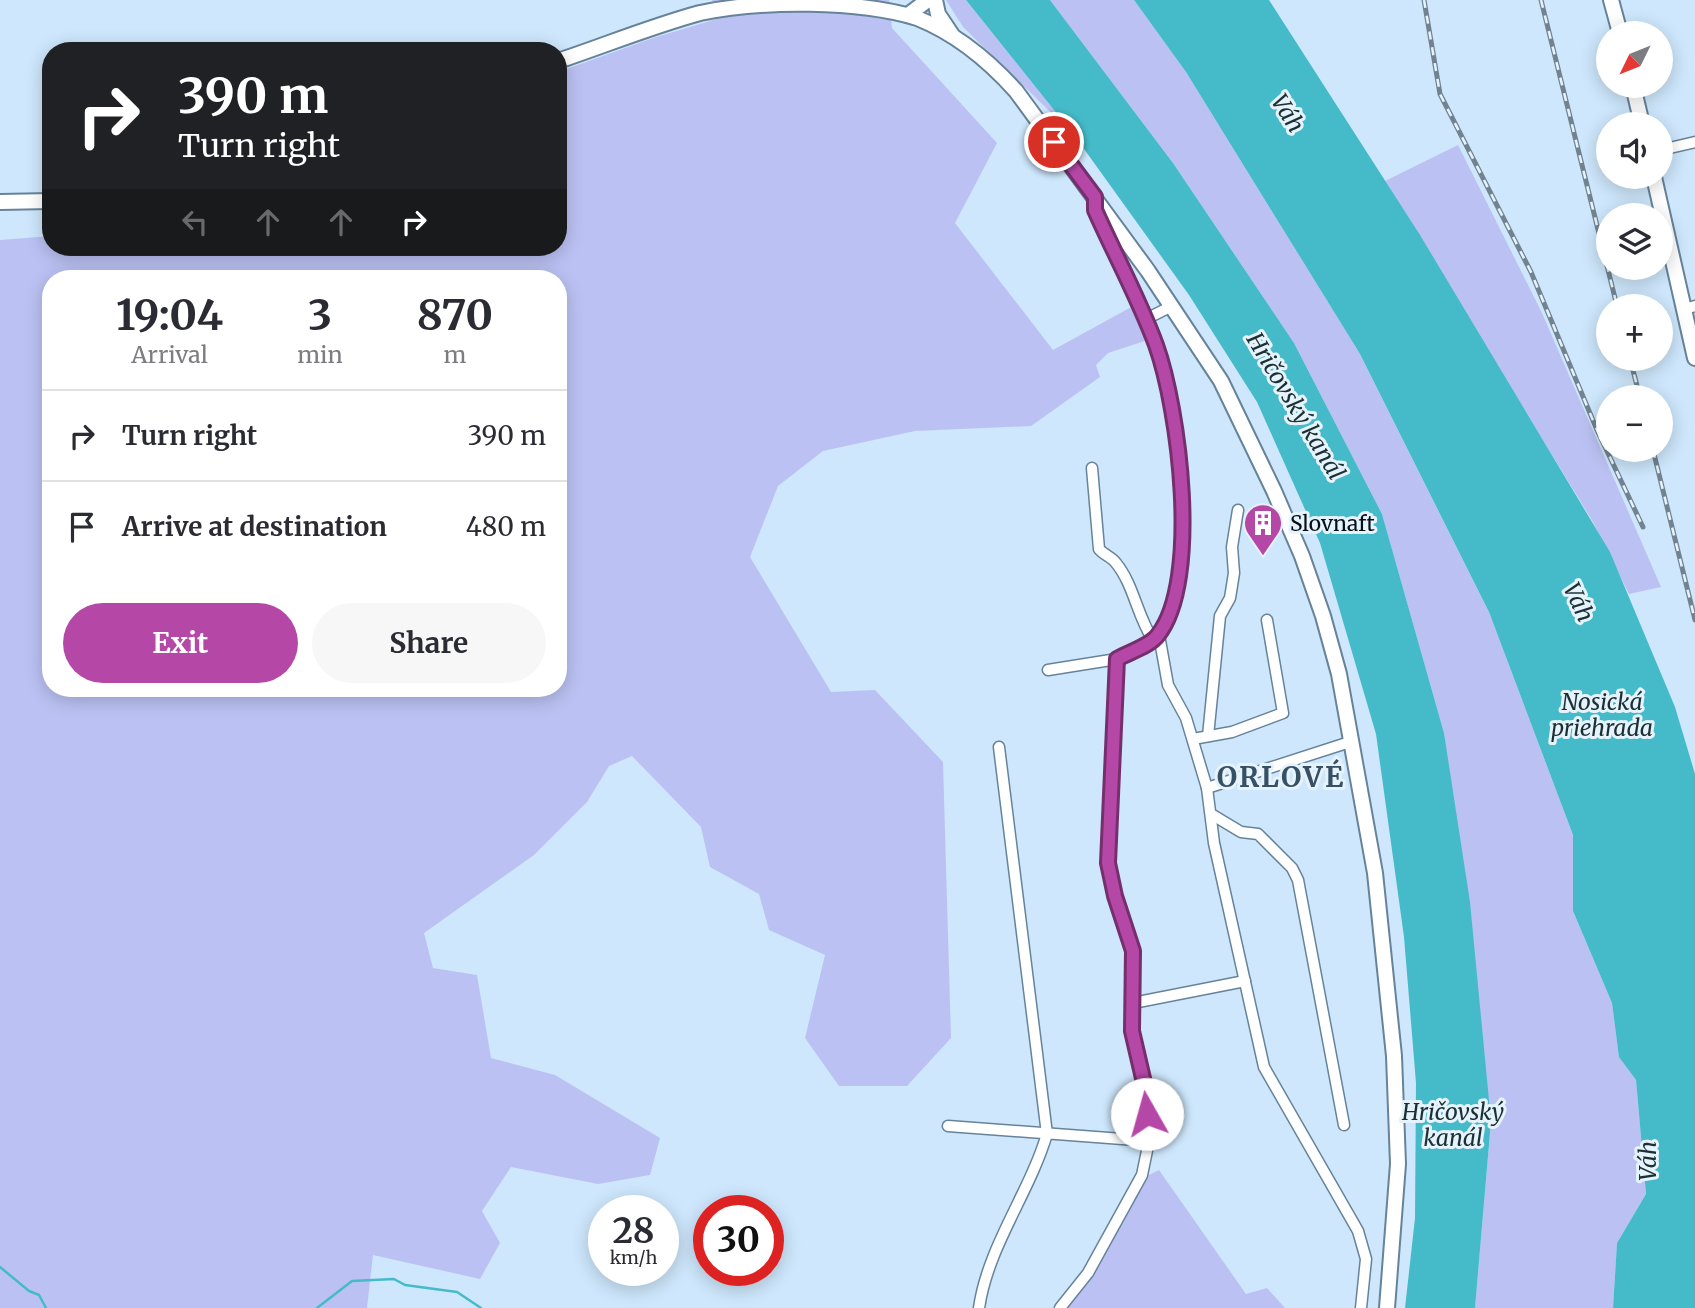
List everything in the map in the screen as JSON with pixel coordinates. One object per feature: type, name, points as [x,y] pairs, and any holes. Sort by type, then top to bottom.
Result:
[{"type":"main road","points":[[852,4],[871,0]]},
{"type":"main road","points":[[908,15],[911,0]]},
{"type":"main road","points":[[908,15],[928,0]]},
{"type":"main road","points":[[935,0],[939,17],[955,39]]},
{"type":"main road","points":[[1611,0],[1617,21]]},
{"type":"main road","points":[[567,58],[650,27],[704,12],[785,2],[852,4],[908,15],[955,39],[1009,84],[1095,197],[1172,306],[1221,381],[1243,423],[1302,556],[1339,674],[1376,873],[1394,1056],[1398,1164],[1387,1308]]},
{"type":"main road","points":[[1657,189],[1690,307],[1695,358]]},
{"type":"main road","points":[[0,202],[42,201]]},
{"type":"street","points":[[1673,147],[1695,142]]},
{"type":"street","points":[[1048,670],[1117,659],[1156,638],[1179,589],[1180,478],[1168,389],[1146,319],[1095,210],[1095,197]]},
{"type":"street","points":[[1146,319],[1172,306]]},
{"type":"street","points":[[1092,468],[1099,549],[1115,560],[1132,590],[1140,621],[1156,638],[1168,685],[1193,739],[1207,788],[1210,814],[1264,1067],[1357,1231],[1366,1259],[1361,1308]]},
{"type":"street","points":[[1208,736],[1220,616],[1230,598],[1232,585],[1232,547],[1238,510]]},
{"type":"street","points":[[1193,739],[1232,732],[1283,713],[1267,620]]},
{"type":"street","points":[[1060,1308],[1088,1273],[1142,1175],[1149,1141],[1145,1087],[1132,1031],[1133,951],[1115,896],[1108,863],[1117,659]]},
{"type":"street","points":[[1207,788],[1353,741]]},
{"type":"street","points":[[979,1308],[984,1278],[1039,1161],[1047,1134],[999,747]]},
{"type":"street","points":[[1210,814],[1241,832],[1258,834],[1292,868],[1298,880],[1343,1125]]},
{"type":"street","points":[[1133,1003],[1245,981]]},
{"type":"street","points":[[948,1126],[1149,1141]]},
{"type":"shaded area","points":[[712,0],[889,0],[892,28],[997,143],[955,223],[1053,350],[1135,305],[1151,339],[1108,353],[1096,365],[1100,377],[1031,426],[915,431],[823,451],[778,486],[750,557],[831,692],[875,690],[943,762],[951,1038],[907,1086],[839,1086],[805,1038],[825,955],[769,930],[759,894],[710,867],[701,827],[632,756],[609,766],[587,802],[534,855],[424,933],[433,968],[477,975],[491,1058],[555,1075],[660,1138],[650,1175],[598,1184],[511,1167],[482,1211],[500,1243],[480,1279],[373,1255],[367,1308],[0,1308],[0,240],[42,237],[42,256],[567,256],[567,69],[653,38],[720,18]]},
{"type":"shaded area","points":[[946,0],[966,0],[1074,135],[963,27]]},
{"type":"shaded area","points":[[1050,0],[1134,0],[1186,72],[1360,354],[1489,612],[1573,835],[1573,911],[1612,1003],[1619,1056],[1636,1080],[1646,1194],[1617,1243],[1613,1308],[1475,1308],[1491,1121],[1444,733],[1382,514],[1294,343],[1173,163]]},
{"type":"shaded area","points":[[1458,145],[1542,313],[1596,437],[1596,462],[1607,462],[1661,587],[1629,594],[1593,522],[1385,181]]},
{"type":"shaded area","points":[[1159,1170],[1246,1294],[1267,1288],[1285,1308],[1065,1308],[1145,1177]]},
{"type":"water","name":"Hričovský kanál","points":[[966,0],[1050,0],[1173,163],[1294,343],[1382,514],[1444,733],[1470,902],[1491,1121],[1475,1308],[1405,1308],[1415,1218],[1416,1083],[1404,937],[1376,734],[1320,543],[1257,402],[1189,295],[1074,135]]},
{"type":"water","name":"Nosická priehrada","points":[[1134,0],[1269,0],[1420,235],[1610,552],[1675,707],[1695,774],[1695,1308],[1613,1308],[1617,1243],[1646,1194],[1636,1080],[1619,1057],[1612,1003],[1573,911],[1573,835],[1489,612],[1360,354],[1186,72]]},
{"type":"waterway","points":[[0,1267],[29,1291],[39,1295],[46,1308]]},
{"type":"waterway","points":[[317,1308],[352,1281],[394,1279],[405,1285],[457,1292],[481,1308]]},
{"type":"railway","points":[[1424,0],[1440,94],[1531,272],[1597,430],[1643,527]]},
{"type":"railway","points":[[1541,0],[1614,294]]},
{"type":"railway","points":[[1633,371],[1637,385]]},
{"type":"railway","points":[[1656,462],[1695,620]]},
{"type":"place","name":"Slovnaft","points":[[1263,557]]},
{"type":"district","name":"ORLOVÉ","points":[[1281,777]]},
{"type":"route","points":[[1054,142],[1095,197],[1095,210],[1157,348],[1175,421],[1180,478],[1182,569],[1179,589],[1159,635],[1117,659],[1108,863],[1115,896],[1133,951],[1135,972],[1132,1031],[1145,1087],[1147,1114]]},
{"type":"water label","name":"Váh","points":[[1288,113]]},
{"type":"water label","name":"Váh","points":[[1579,602]]},
{"type":"water label","name":"Váh","points":[[1647,1161]]}]
